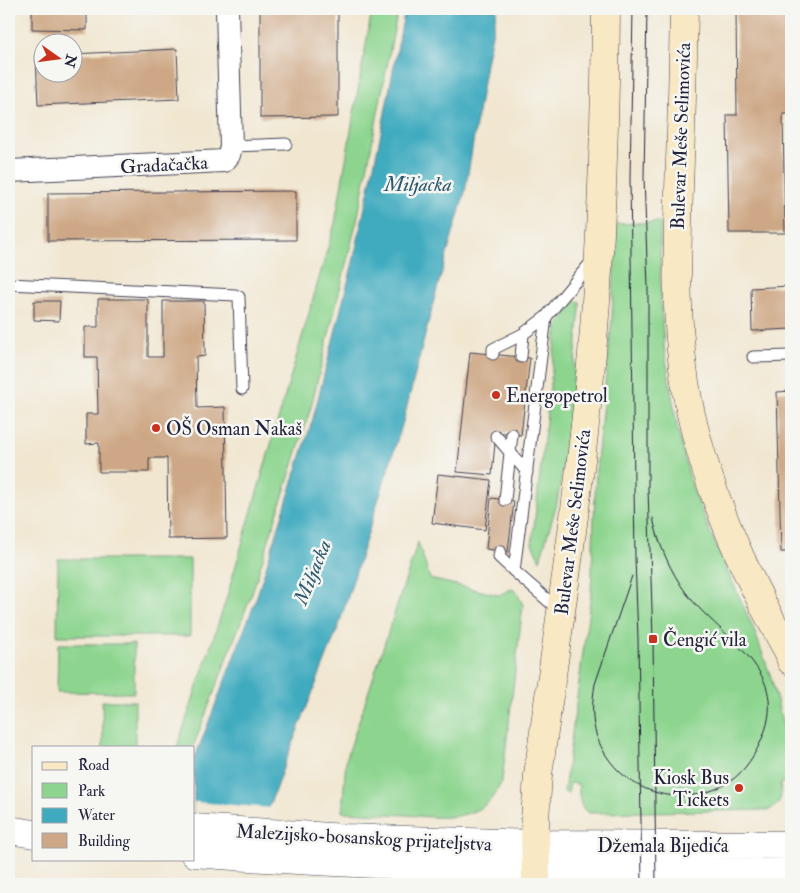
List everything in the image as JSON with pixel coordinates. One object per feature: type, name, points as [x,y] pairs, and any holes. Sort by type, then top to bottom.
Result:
[{"type":"main road","name":"Bulevar Meše Selimovića","points":[[536,866],[535,820],[538,775],[580,471],[592,354],[599,252],[606,9]]},
{"type":"main road","name":"Bulevar Meše Selimovića","points":[[684,9],[677,291],[685,378],[694,426],[721,510],[763,608],[789,653],[791,661]]},
{"type":"street","name":"Gradačačka","points":[[9,171],[224,161],[229,155],[230,146],[227,9]]},
{"type":"street","points":[[9,829],[32,825]]},
{"type":"street","name":"Malezijsko-bosanskog prijateljstva","points":[[195,828],[413,841],[536,866]]},
{"type":"street","points":[[9,829],[32,834]]},
{"type":"street","name":"Džemala Bijedića","points":[[536,866],[791,845]]},
{"type":"street","name":"Malezijsko-bosanskog prijateljstva","points":[[195,852],[294,861],[403,875],[536,866]]},
{"type":"street","name":"Džemala Bijedića","points":[[536,866],[791,874]]},
{"type":"lane","points":[[230,146],[286,144]]},
{"type":"lane","points":[[493,354],[493,349],[523,334],[546,317],[599,252]]},
{"type":"lane","points":[[9,284],[235,295],[239,297],[242,389]]},
{"type":"lane","points":[[514,571],[546,317]]},
{"type":"lane","points":[[521,357],[523,334]]},
{"type":"lane","points":[[753,357],[791,356]]},
{"type":"lane","points":[[505,500],[512,434]]},
{"type":"lane","points":[[496,436],[527,472]]},
{"type":"lane","points":[[500,550],[499,557],[560,611]]},
{"type":"green space","points":[[372,9],[398,9],[358,216],[310,411],[251,596],[193,746],[177,746],[225,603],[335,223]]},
{"type":"green space","points":[[660,222],[661,306],[664,347],[678,432],[692,487],[754,630],[771,677],[791,758],[791,782],[780,783],[779,802],[769,810],[590,813],[581,805],[578,784],[570,783],[568,793],[564,792],[591,594],[596,470],[612,318],[616,224]]},
{"type":"green space","points":[[575,302],[580,302],[580,309],[572,394],[561,480],[557,503],[540,560],[532,544],[556,334],[559,324]]},
{"type":"green space","points":[[418,542],[430,579],[499,595],[511,589],[516,591],[523,605],[502,780],[487,803],[478,810],[464,815],[439,817],[342,812],[346,760]]},
{"type":"green space","points":[[58,559],[190,559],[190,636],[57,636]]},
{"type":"green space","points":[[58,644],[134,644],[134,693],[57,692]]},
{"type":"green space","points":[[102,701],[135,701],[135,746],[103,746]]},
{"type":"water","name":"Miljacka","points":[[405,9],[497,9],[465,192],[435,296],[403,422],[338,628],[286,760],[241,884],[149,884],[195,860],[195,757],[255,602],[313,418],[353,262]]},
{"type":"pier","points":[[195,802],[271,808],[244,884],[147,884],[155,860],[195,860]]},
{"type":"building","points":[[32,9],[87,9],[87,30],[32,29]]},
{"type":"building","points":[[260,9],[338,9],[338,117],[260,118]]},
{"type":"building","points":[[736,9],[791,9],[791,21],[788,21],[789,114],[783,114],[785,233],[729,233],[727,115],[737,115]]},
{"type":"building","points":[[177,49],[179,99],[38,105],[37,82],[82,82],[82,54]]},
{"type":"building","points":[[296,191],[296,240],[48,241],[48,193]]},
{"type":"building","points":[[791,286],[791,329],[752,331],[751,288]]},
{"type":"building","name":"OŠ Osman Nakaš","points":[[98,299],[148,299],[148,357],[163,357],[163,301],[204,301],[205,356],[196,357],[197,408],[225,407],[227,538],[168,539],[167,458],[149,458],[149,472],[99,472],[99,443],[86,444],[86,414],[98,414],[97,357],[85,357],[85,327],[98,327]]},
{"type":"building","points":[[34,301],[60,301],[59,321],[34,320]]},
{"type":"building","name":"Energopetrol","points":[[470,352],[530,358],[521,435],[496,432],[492,475],[457,472]]},
{"type":"building","points":[[791,391],[791,552],[781,552],[777,392]]},
{"type":"building","points":[[438,474],[491,480],[485,530],[432,523]]},
{"type":"building","points":[[491,498],[514,501],[508,552],[486,549]]},
{"type":"tram line","points":[[633,9],[630,178],[642,884]]},
{"type":"tram line","points":[[647,9],[644,177],[648,288],[648,489],[653,639],[656,884]]},
{"type":"tram line","points":[[632,576],[595,684],[593,710],[597,737],[606,755],[618,770],[633,782],[649,790],[667,795],[686,796],[705,793],[730,781],[750,761],[760,743],[768,718],[768,696],[762,676],[750,659],[702,611],[681,586],[666,557],[653,518]]},
{"type":"place","name":"Energopetrol","points":[[496,395]]},
{"type":"place","name":"OŠ Osman Nakaš","points":[[156,428]]},
{"type":"place","name":"Čengić vila","points":[[653,639]]},
{"type":"place","name":"Kiosk Bus Tickets","points":[[739,788]]}]
